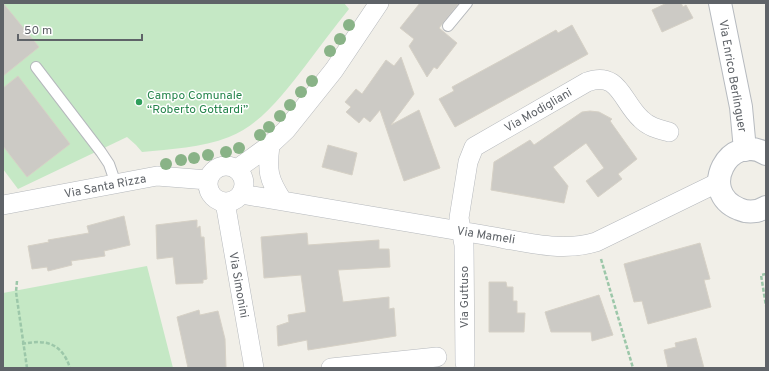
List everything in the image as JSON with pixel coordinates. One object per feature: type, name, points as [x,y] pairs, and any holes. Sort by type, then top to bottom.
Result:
[{"type":"street","points":[[237,169],[270,145],[286,130],[334,70],[379,3]]},
{"type":"street","name":"Via Enrico Berlinguer","points":[[720,3],[741,108],[745,150]]},
{"type":"street","name":"Via Modigliani","points":[[462,232],[459,218],[468,162],[474,147],[587,82],[596,78],[604,79],[612,83],[641,120],[657,129],[669,132]]},
{"type":"street","points":[[270,145],[268,162],[269,177],[282,200]]},
{"type":"street","name":"Via Enrico Berlinguer","points":[[719,182],[723,165],[736,153],[745,150],[755,150],[766,154]]},
{"type":"street","points":[[226,165],[237,169],[244,178],[244,189],[233,198],[220,201],[211,195],[208,190],[208,180],[214,169],[226,165]]},
{"type":"street","name":"Via Santa Rizza","points":[[3,205],[157,176],[208,180]]},
{"type":"street","points":[[719,182],[721,192],[733,207],[742,211],[765,213]]},
{"type":"street","name":"Via Mameli","points":[[233,198],[282,200],[462,232],[561,246],[585,246],[719,182]]},
{"type":"street","name":"Via Simonini","points":[[233,198],[254,368]]},
{"type":"street","name":"Via Guttuso","points":[[462,232],[464,245],[465,363]]},
{"type":"street","points":[[331,368],[437,357]]},
{"type":"lane","points":[[448,26],[467,3]]},
{"type":"lane","points":[[36,67],[101,152],[109,164],[116,184]]},
{"type":"path","points":[[596,242],[633,368]]},
{"type":"path","points":[[766,274],[761,275],[766,306]]},
{"type":"path","points":[[18,281],[16,292],[22,344],[27,368]]},
{"type":"path","points":[[22,344],[37,341],[50,343],[62,352],[70,368]]},
{"type":"green space","name":"Campo Comunale “Roberto Gottardi”","points":[[3,3],[344,3],[349,9],[281,96],[263,115],[241,131],[208,144],[186,148],[142,152],[127,137],[18,189],[3,169]]},
{"type":"green space","points":[[147,266],[173,368],[3,368],[3,293]]},
{"type":"building","points":[[3,3],[39,47],[3,76]]},
{"type":"building","points":[[420,3],[459,3],[439,28],[457,43],[437,69],[434,67],[427,77],[409,46],[414,39],[400,28]]},
{"type":"building","points":[[667,3],[681,3],[683,7],[686,5],[693,18],[662,32],[652,10]]},
{"type":"building","points":[[572,25],[588,54],[455,127],[439,99],[454,91],[452,87],[556,30],[558,33]]},
{"type":"building","points":[[401,57],[414,94],[391,125],[419,110],[440,168],[404,181],[380,110],[370,122],[364,117],[359,123],[346,112],[351,107],[345,102],[356,89],[362,94],[386,60],[394,66]]},
{"type":"building","points":[[18,76],[70,144],[27,177],[3,146],[3,88]]},
{"type":"building","points":[[582,112],[599,112],[612,119],[610,121],[637,159],[618,174],[622,179],[598,197],[586,181],[604,168],[586,143],[553,167],[568,186],[564,203],[491,190],[494,162],[530,140],[534,145]]},
{"type":"building","points":[[328,145],[357,153],[352,175],[322,167]]},
{"type":"building","points":[[124,216],[130,245],[104,251],[105,256],[71,261],[72,265],[48,271],[47,267],[32,269],[28,246],[49,242],[48,240],[89,233],[87,226]]},
{"type":"building","points":[[197,220],[197,228],[200,226],[201,237],[204,237],[207,279],[203,280],[203,283],[176,284],[173,257],[157,259],[156,225]]},
{"type":"building","points":[[307,233],[308,245],[379,240],[379,249],[389,249],[390,267],[338,270],[343,302],[389,297],[389,309],[394,308],[396,336],[308,350],[307,340],[278,346],[277,326],[289,322],[288,315],[306,312],[301,275],[264,278],[261,237]]},
{"type":"building","points":[[700,243],[710,279],[704,280],[711,307],[648,324],[642,301],[634,302],[624,264]]},
{"type":"building","points":[[489,282],[506,282],[507,287],[513,287],[513,301],[517,301],[517,313],[525,313],[524,332],[489,332]]},
{"type":"building","points":[[599,295],[613,335],[592,341],[591,332],[551,332],[545,312]]},
{"type":"building","points":[[199,310],[200,315],[218,311],[225,339],[226,368],[188,368],[177,317]]},
{"type":"building","points":[[696,338],[704,368],[668,368],[664,350],[676,347],[675,343]]},
{"type":"place","name":"Campo Comunale “Roberto Gottardi”","points":[[139,102]]}]
